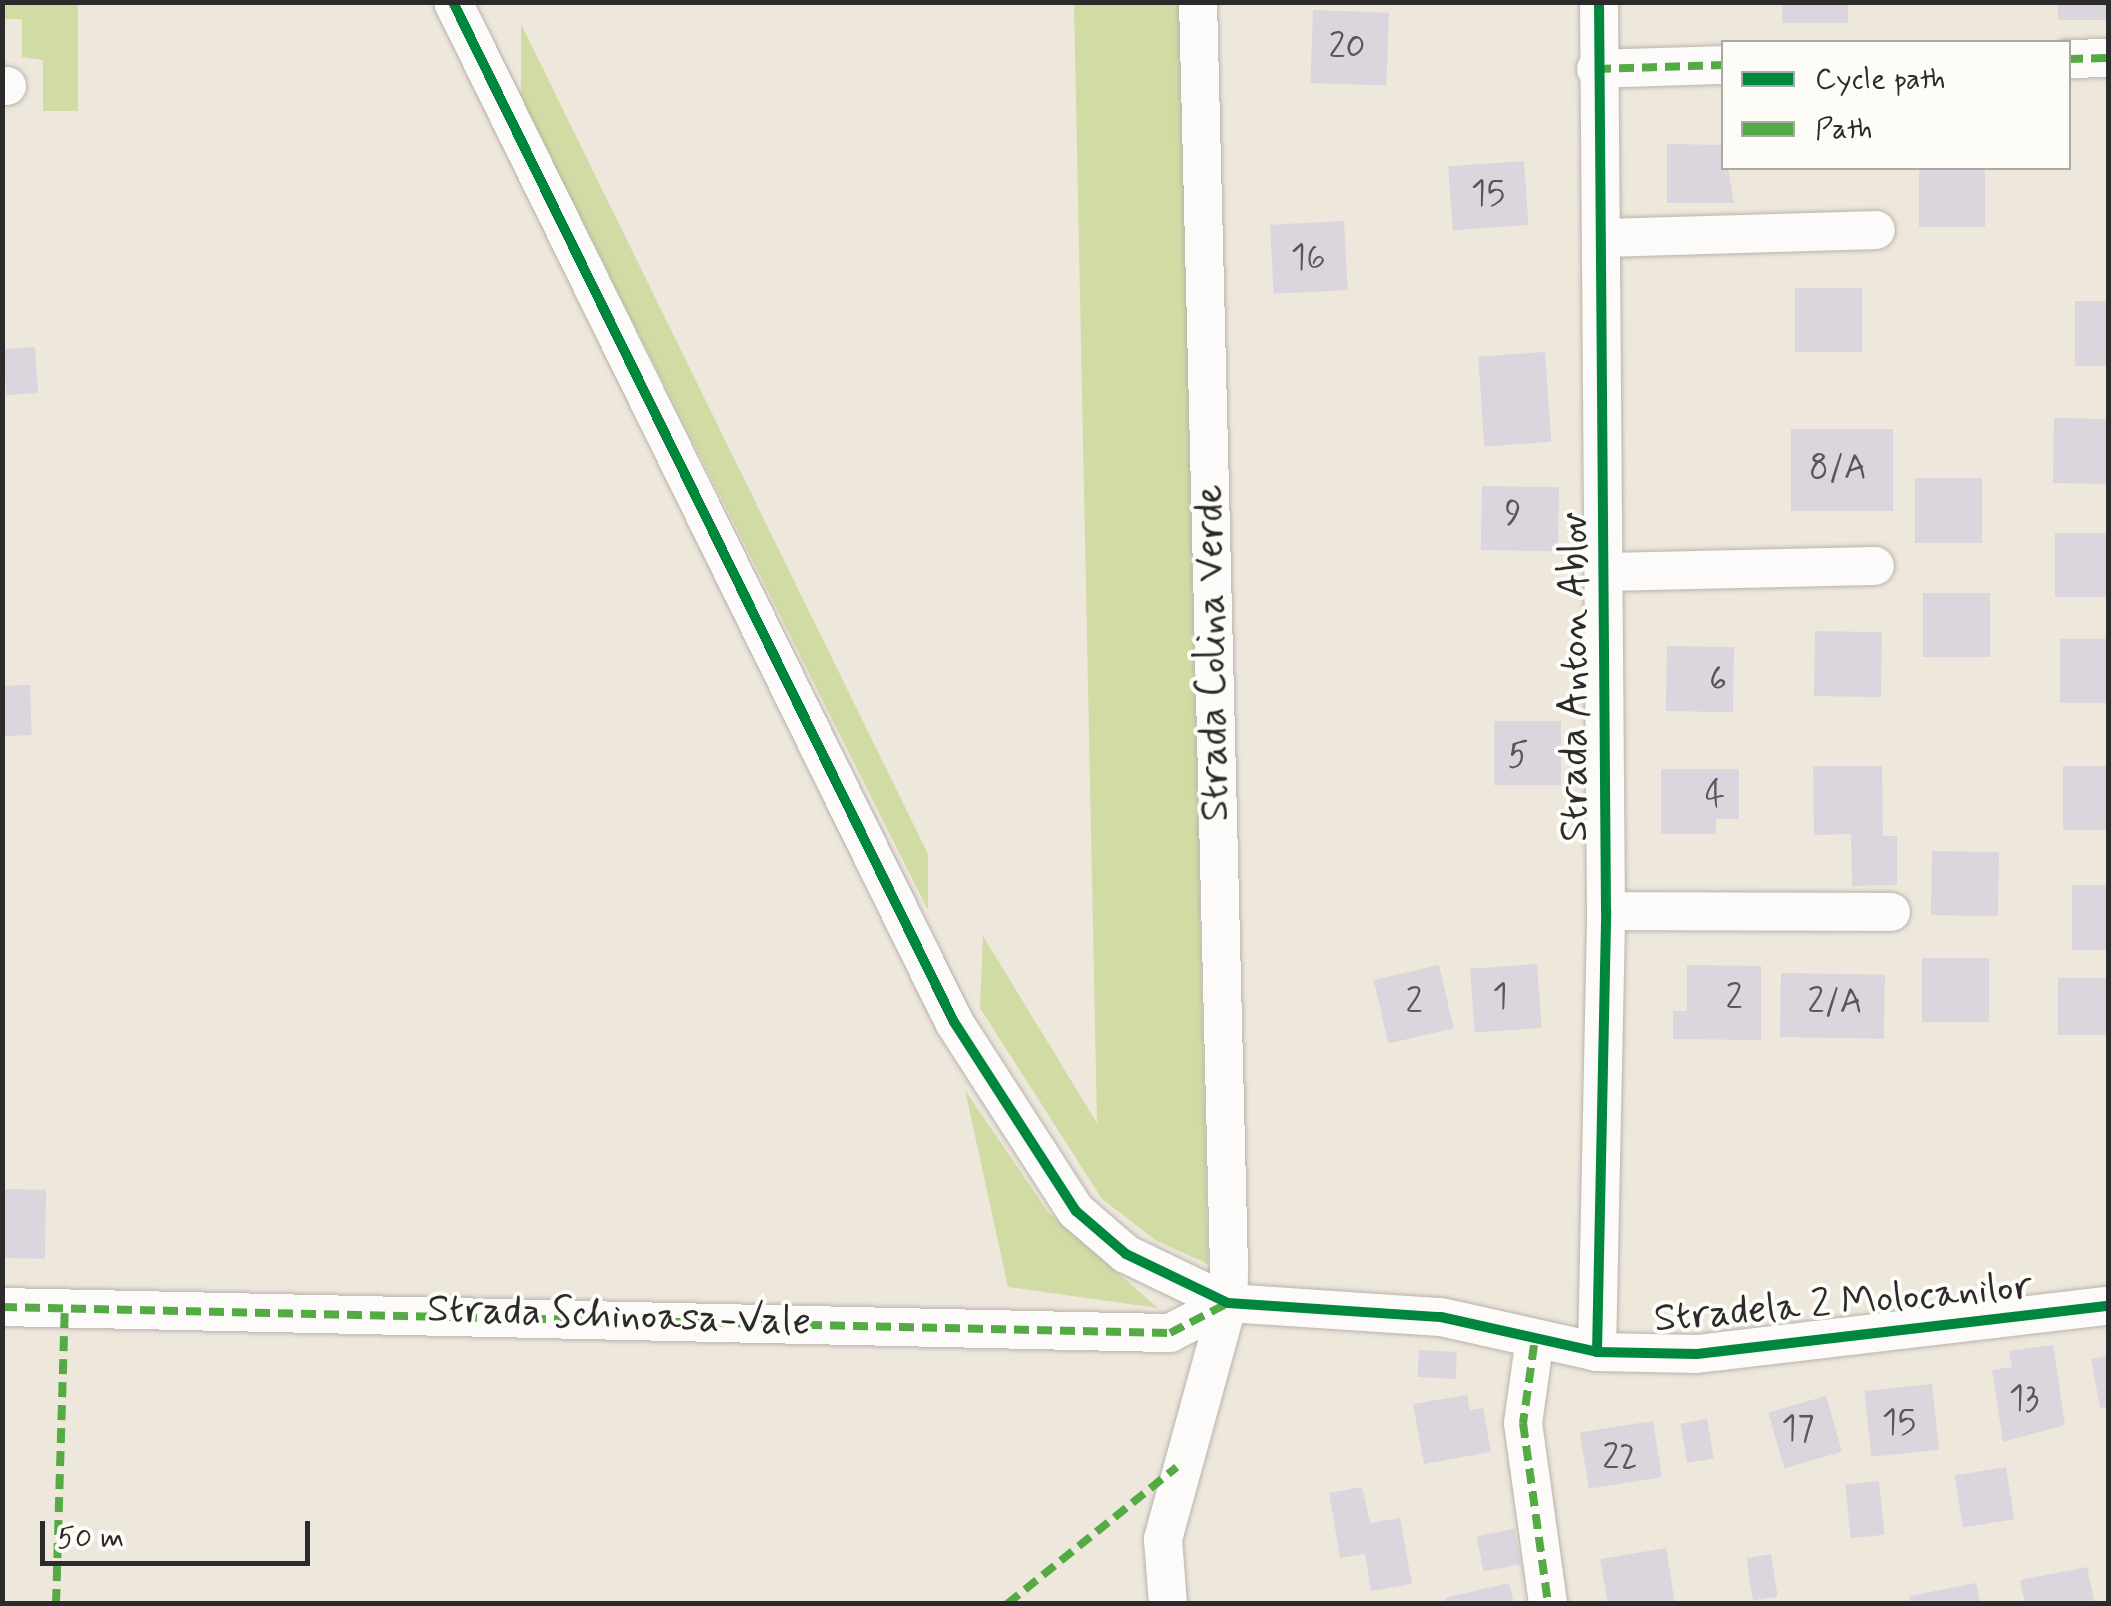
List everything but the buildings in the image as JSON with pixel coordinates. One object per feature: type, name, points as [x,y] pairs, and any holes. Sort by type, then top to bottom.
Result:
[{"type":"street","points":[[453,2],[954,1022],[1076,1211],[1126,1254],[1228,1303]]},
{"type":"street","name":"Strada Colina Verde","points":[[1168,1604],[1164,1539],[1177,1467],[1228,1303],[1198,2]]},
{"type":"street","name":"Strada Anton Ablov","points":[[1597,1352],[1606,912],[1606,238],[1596,69],[1600,2]]},
{"type":"street","points":[[2071,59],[2108,58]]},
{"type":"street","points":[[1596,69],[1721,65]]},
{"type":"street","points":[[1606,238],[1876,230]]},
{"type":"street","points":[[1604,572],[1875,566]]},
{"type":"street","points":[[1606,912],[1891,912]]},
{"type":"street","name":"Strada Schinoasa-Vale","points":[[2,1307],[1170,1332],[1228,1303]]},
{"type":"street","name":"Stradela 2 Molocanilor","points":[[1228,1303],[1441,1317],[1534,1345],[1597,1352],[1697,1354],[2108,1306]]},
{"type":"street","points":[[1534,1345],[1524,1423],[1548,1604]]},
{"type":"green space","points":[[2,3],[78,3],[78,111],[43,111],[43,60],[22,57],[22,19],[3,19]]},
{"type":"green space","points":[[1074,3],[1180,3],[1208,1264],[1157,1241],[1102,1199],[980,1008],[983,936],[1097,1123]]},
{"type":"green space","points":[[521,24],[928,854],[928,910],[521,99]]},
{"type":"green space","points":[[965,1090],[1048,1212],[1158,1308],[1008,1287]]},
{"type":"marked path","points":[[2071,59],[2108,58]]},
{"type":"marked path","points":[[1596,69],[1721,65]]},
{"type":"marked path","points":[[2,1307],[1170,1333],[1228,1303]]},
{"type":"marked path","points":[[56,1604],[65,1306]]},
{"type":"marked path","points":[[1534,1345],[1523,1423],[1548,1604]]},
{"type":"marked path","points":[[1007,1604],[1177,1467]]},
{"type":"cycle path","points":[[453,2],[954,1022],[1076,1211],[1126,1254],[1228,1303],[1441,1317],[1597,1352],[1697,1354],[2108,1306]]},
{"type":"cycle path","points":[[1597,1352],[1606,911],[1599,2]]}]
